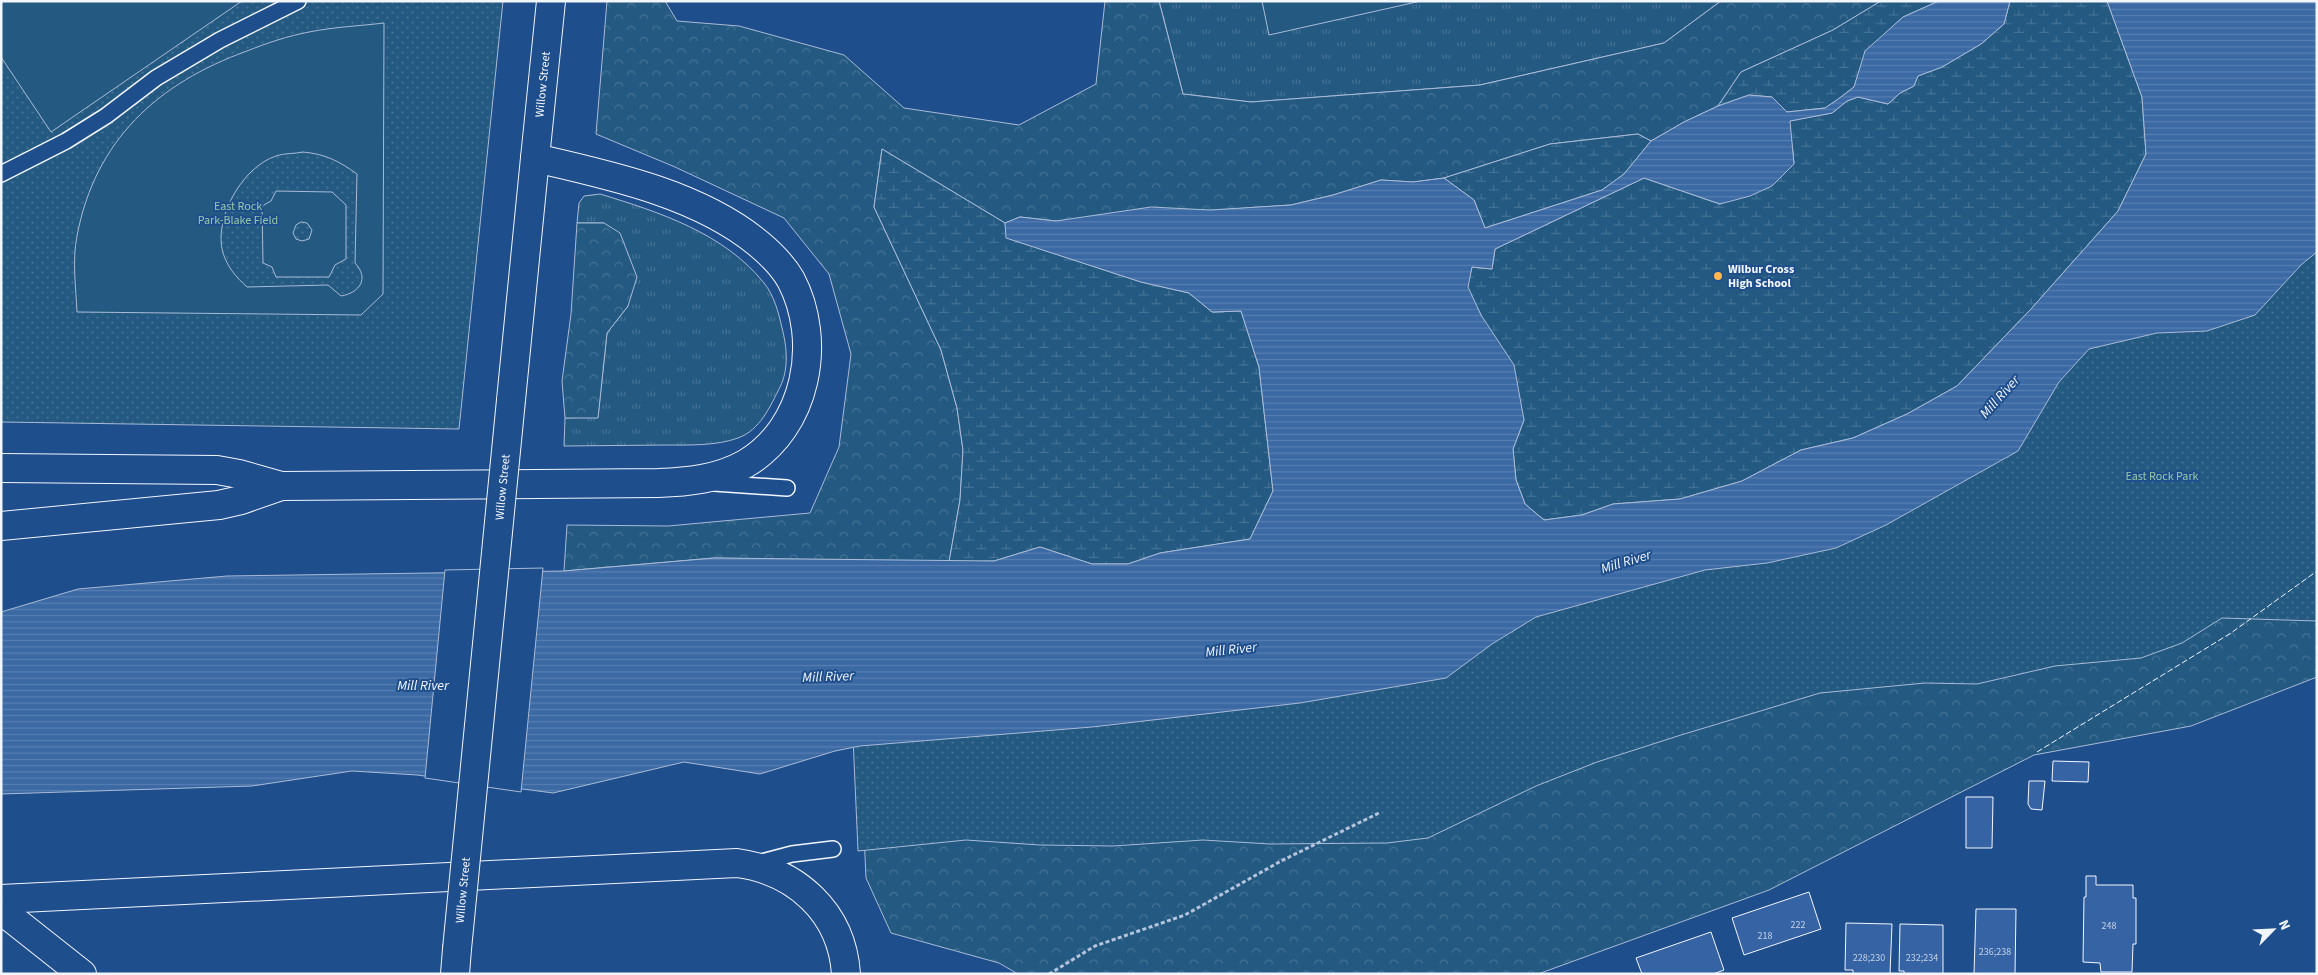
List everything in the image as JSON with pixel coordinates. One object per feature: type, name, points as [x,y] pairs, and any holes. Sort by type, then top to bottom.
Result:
[{"type":"main road","name":"Willow Street","points":[[456,961],[551,1]]},
{"type":"main road","points":[[1,468],[217,470],[281,486],[658,484],[694,481],[721,475],[751,460],[775,439],[790,418],[801,391],[807,353],[802,312],[791,280],[778,262],[760,245],[722,217],[666,194],[599,174],[535,158]]},
{"type":"main road","points":[[1,526],[219,505],[241,500],[281,486]]},
{"type":"main road","points":[[1,899],[724,863],[752,865],[773,872],[793,882],[810,894],[823,909],[841,943],[846,974]]},
{"type":"main road","points":[[1,910],[82,974]]},
{"type":"lane","points":[[1,174],[66,141],[106,116],[156,78],[220,40],[298,1]]},
{"type":"lane","points":[[694,481],[787,488]]},
{"type":"lane","points":[[752,865],[792,854],[833,849]]},
{"type":"path","points":[[1049,974],[1095,946],[1185,915],[1281,861],[1379,814]]},
{"type":"green space","name":"East Rock Park-Blake Field","points":[[1,1],[503,1],[459,429],[1,422]]},
{"type":"green space","points":[[1,1],[242,1],[51,132],[1,57]]},
{"type":"green space","points":[[607,1],[665,1],[677,21],[739,26],[844,55],[904,108],[1019,125],[1096,84],[1105,1],[1159,1],[1183,94],[1251,102],[1480,85],[1664,43],[1721,1],[1881,1],[1833,30],[1741,72],[1718,106],[1684,122],[1651,141],[1638,134],[1550,144],[1444,178],[1413,182],[1381,180],[1333,195],[1291,205],[1056,221],[1020,217],[1005,223],[882,149],[874,207],[941,350],[957,408],[963,450],[960,500],[949,562],[714,558],[564,571],[567,525],[668,526],[810,513],[839,447],[851,354],[829,274],[784,218],[675,167],[596,134]]},
{"type":"green space","points":[[1159,1],[1721,1],[1664,43],[1480,85],[1251,102],[1183,94]]},
{"type":"green space","points":[[1262,1],[1421,1],[1269,35]]},
{"type":"green space","points":[[1881,1],[1939,1],[1903,17],[1866,51],[1854,87],[1825,108],[1787,112],[1772,97],[1749,95],[1718,106],[1741,72],[1833,30]]},
{"type":"green space","points":[[2010,1],[2107,1],[2142,97],[2146,154],[2118,211],[2031,309],[1957,386],[1907,414],[1853,438],[1801,450],[1742,481],[1680,499],[1613,504],[1582,515],[1544,520],[1525,504],[1516,480],[1513,449],[1524,420],[1481,315],[1467,287],[1472,267],[1492,269],[1495,249],[1644,178],[1720,204],[1794,163],[1789,121],[1832,113],[1847,101],[1858,97],[1888,104],[1900,93],[1914,86],[1918,76],[1942,67],[1981,44],[2004,24]]},
{"type":"green space","points":[[384,23],[383,294],[361,315],[77,312],[75,255],[77,236],[86,202],[99,171],[115,144],[135,120],[159,98],[185,80],[215,64],[247,51],[301,34]],"holes":[[[303,152],[318,154],[332,159],[357,174],[355,263],[362,274],[362,280],[353,292],[341,296],[328,285],[247,287],[233,272],[223,253],[221,240],[222,225],[226,210],[242,183],[252,171],[264,162],[282,154]]]},
{"type":"green space","points":[[1638,134],[1651,141],[1624,174],[1602,190],[1485,228],[1474,200],[1444,178],[1550,144]]},
{"type":"green space","points":[[882,149],[1005,223],[1007,238],[1141,282],[1189,293],[1212,312],[1241,311],[1259,367],[1273,491],[1250,539],[1160,553],[1128,564],[1092,564],[1040,547],[994,561],[949,562],[960,500],[963,450],[957,408],[941,350],[874,207]]},
{"type":"green space","points":[[276,191],[332,192],[346,205],[346,259],[335,265],[329,277],[276,277],[272,267],[263,263],[262,206],[271,201]],"holes":[[[301,222],[307,223],[312,230],[309,239],[302,241],[296,239],[293,233],[296,225]]]},
{"type":"green space","points":[[600,194],[645,208],[710,238],[748,266],[768,288],[776,305],[784,335],[786,350],[785,373],[780,387],[764,417],[746,434],[730,441],[702,444],[564,446],[565,418],[598,417],[607,333],[628,306],[604,223],[577,223],[579,203],[584,196]]},
{"type":"green space","name":"East Rock Park","points":[[2317,216],[2317,621],[2222,618],[2182,643],[2141,658],[2055,666],[1977,684],[1925,683],[1820,693],[1597,762],[1536,786],[1428,838],[1387,843],[1270,844],[1203,840],[1113,846],[1040,845],[966,840],[858,851],[852,714],[1737,515],[2152,279]]},
{"type":"green space","points":[[577,223],[604,223],[620,233],[637,277],[628,306],[607,333],[598,418],[565,418],[562,381],[571,314]]},
{"type":"green space","points":[[2317,252],[2317,677],[2191,726],[2034,755],[1769,890],[1538,974],[1018,974],[999,963],[891,933],[866,878],[860,746]]},
{"type":"water","name":"Mill River","points":[[1939,1],[2010,1],[2004,24],[1981,44],[1942,67],[1918,76],[1914,86],[1900,93],[1888,104],[1858,97],[1847,101],[1832,113],[1790,121],[1794,164],[1772,186],[1750,196],[1720,204],[1644,178],[1495,249],[1492,269],[1472,267],[1468,287],[1481,315],[1514,365],[1524,420],[1513,449],[1516,480],[1525,504],[1544,520],[1582,515],[1613,504],[1680,499],[1742,481],[1801,450],[1853,438],[1907,414],[1957,386],[2031,309],[2118,211],[2146,154],[2142,97],[2107,1],[2317,1],[2317,252],[2302,264],[2255,315],[2207,331],[2157,333],[2089,349],[2059,382],[2018,451],[1886,525],[1836,548],[1767,563],[1705,570],[1536,617],[1492,644],[1446,678],[1300,703],[1092,727],[860,746],[835,751],[760,774],[684,762],[553,793],[417,775],[352,771],[252,786],[1,794],[1,612],[78,589],[227,576],[564,571],[714,558],[994,561],[1040,547],[1092,564],[1128,564],[1160,553],[1250,539],[1273,491],[1259,367],[1241,311],[1212,312],[1189,293],[1141,282],[1006,238],[1005,223],[1020,217],[1056,221],[1151,207],[1210,210],[1291,205],[1333,195],[1381,180],[1413,182],[1444,178],[1474,200],[1485,228],[1602,190],[1624,174],[1651,141],[1684,122],[1718,106],[1749,95],[1772,97],[1787,112],[1825,108],[1854,87],[1865,51],[1903,17]]},
{"type":"pier","points":[[543,568],[521,792],[425,778],[445,570]]},
{"type":"building","points":[[2053,761],[2089,762],[2088,782],[2052,781]]},
{"type":"building","points":[[2029,781],[2045,781],[2042,810],[2031,809],[2028,804]]},
{"type":"building","points":[[1966,797],[1993,797],[1992,848],[1966,848]]},
{"type":"building","points":[[2086,876],[2096,876],[2096,885],[2133,885],[2133,898],[2136,898],[2136,944],[2133,944],[2132,972],[2101,972],[2100,963],[2083,962]]},
{"type":"building","points":[[1809,892],[1821,929],[1744,955],[1732,918]]},
{"type":"building","points":[[1976,909],[2016,909],[2015,974],[1974,974]]},
{"type":"building","points":[[1846,923],[1892,924],[1890,974],[1853,974],[1853,970],[1845,970]]},
{"type":"building","points":[[1900,924],[1943,925],[1943,974],[1904,974],[1904,971],[1899,971]]},
{"type":"building","points":[[1711,932],[1724,970],[1713,974],[1642,974],[1636,958]]},
{"type":"fence","points":[[2037,752],[2231,633],[2317,571]]},
{"type":"place","name":"Wilbur Cross High School","points":[[1718,276]]}]
